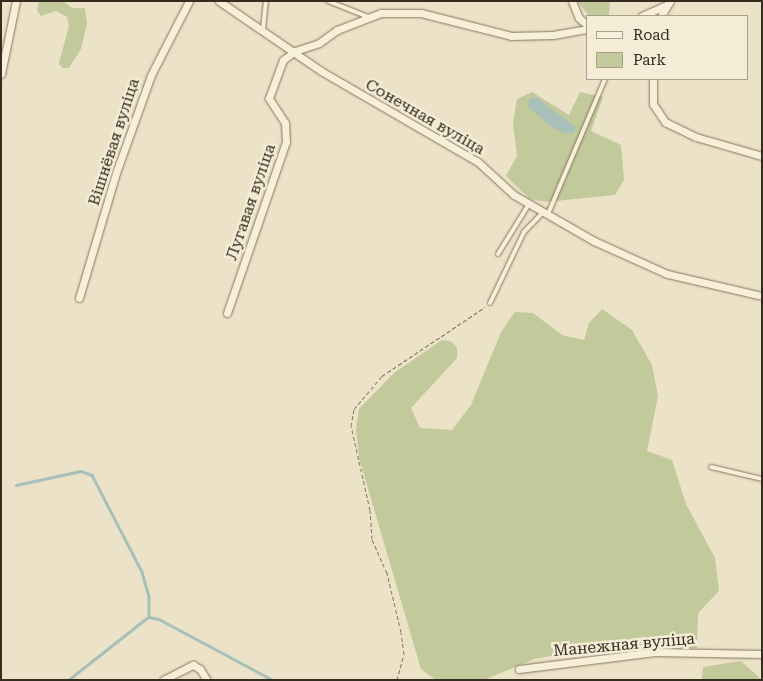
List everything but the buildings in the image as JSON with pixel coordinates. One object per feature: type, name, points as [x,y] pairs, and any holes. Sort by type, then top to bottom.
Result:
[{"type":"street","points":[[1,74],[16,1]]},
{"type":"street","name":"Вішнёвая вуліца","points":[[79,298],[116,173],[151,75],[189,1]]},
{"type":"street","name":"Сонечная вуліца","points":[[219,1],[295,51],[320,71],[478,162],[514,195],[529,204],[654,269],[762,296]]},
{"type":"street","points":[[572,1],[579,18],[586,24]]},
{"type":"street","points":[[644,15],[669,3]]},
{"type":"street","points":[[662,15],[669,3]]},
{"type":"street","points":[[295,51],[319,43],[366,16],[403,11],[511,36],[553,35],[586,29]]},
{"type":"street","name":"Лугавая вуліца","points":[[227,313],[286,142],[285,123],[270,98],[274,77],[283,60],[295,51]]},
{"type":"street","points":[[653,80],[656,112],[665,122],[696,138],[762,156]]},
{"type":"street","name":"Манежная вуліца","points":[[519,669],[654,652],[762,654]]},
{"type":"street","points":[[163,680],[193,665],[200,669],[207,680]]},
{"type":"lane","points":[[263,29],[266,1]]},
{"type":"lane","points":[[328,1],[366,16]]},
{"type":"lane","points":[[490,304],[524,232],[546,213],[605,80]]},
{"type":"lane","points":[[498,254],[529,204]]},
{"type":"lane","points":[[711,466],[762,479]]},
{"type":"path","points":[[397,680],[404,654],[387,573],[372,539],[370,510],[352,434],[354,409],[382,376],[490,304]]},
{"type":"green space","points":[[39,1],[63,1],[72,8],[85,8],[87,24],[81,49],[69,68],[62,68],[59,63],[69,26],[67,17],[56,11],[41,16],[37,10]]},
{"type":"green space","points":[[577,1],[610,1],[609,15],[588,15]]},
{"type":"green space","points":[[532,92],[569,115],[580,92],[603,97],[591,131],[621,145],[624,180],[615,195],[546,202],[530,199],[506,176],[517,156],[513,123],[517,99]]},
{"type":"green space","points":[[602,309],[632,330],[652,365],[658,396],[647,451],[672,460],[686,504],[715,558],[719,591],[698,613],[697,648],[579,651],[534,659],[484,680],[436,680],[421,669],[359,458],[356,429],[359,409],[394,373],[442,340],[451,341],[457,348],[457,358],[411,408],[420,428],[452,430],[471,405],[501,332],[515,312],[533,313],[562,335],[584,340],[589,323]]},
{"type":"green space","points":[[741,661],[762,680],[702,680],[703,667]]},
{"type":"water","points":[[530,98],[537,98],[571,124],[576,128],[574,133],[564,133],[552,127],[528,107]]},
{"type":"waterway","points":[[16,485],[81,471],[92,475],[142,572],[149,597],[149,617],[69,680]]},
{"type":"waterway","points":[[149,617],[159,619],[273,680]]}]
